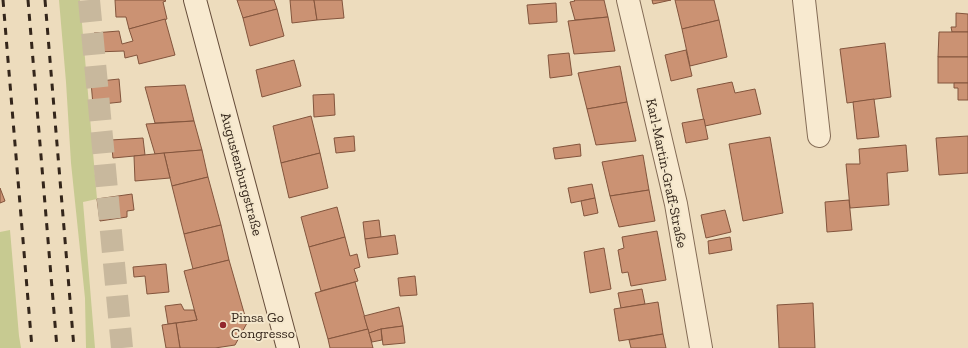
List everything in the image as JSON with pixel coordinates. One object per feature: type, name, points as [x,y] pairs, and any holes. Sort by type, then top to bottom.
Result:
[{"type":"street","name":"Augustenburgstraße","points":[[195,0],[288,348]]},
{"type":"street","name":"Karl-Martin-Graff-Straße","points":[[628,0],[676,204],[701,348]]},
{"type":"street","points":[[804,0],[819,136]]},
{"type":"green space","points":[[59,0],[80,0],[97,199],[83,202],[95,348],[86,348],[85,298],[71,163]]},
{"type":"green space","points":[[10,230],[21,348],[0,348],[0,232]]},
{"type":"building","points":[[115,0],[165,0],[166,1],[163,2],[167,19],[129,29],[126,17],[116,17]]},
{"type":"building","points":[[237,0],[274,0],[277,9],[243,18]]},
{"type":"building","points":[[290,0],[314,0],[317,20],[292,23]]},
{"type":"building","points":[[314,0],[342,0],[344,18],[317,20]]},
{"type":"building","points":[[574,0],[604,0],[608,17],[575,20],[570,2],[575,1]]},
{"type":"building","points":[[652,0],[671,0],[653,4]]},
{"type":"building","points":[[675,0],[714,0],[719,20],[682,29]]},
{"type":"building","points":[[556,3],[557,22],[529,24],[527,5]]},
{"type":"building","points":[[277,9],[284,36],[250,46],[243,18]]},
{"type":"building","points":[[956,13],[968,14],[968,32],[952,32],[951,27],[956,27]]},
{"type":"building","points":[[608,17],[615,51],[574,54],[568,21]]},
{"type":"building","points":[[165,19],[175,55],[139,64],[137,55],[125,58],[124,51],[95,52],[94,33],[119,31],[122,44],[133,41],[129,29]]},
{"type":"building","points":[[719,20],[727,57],[690,66],[682,29]]},
{"type":"building","points":[[939,32],[968,32],[968,57],[938,57]]},
{"type":"building","points":[[885,43],[891,97],[847,103],[840,49]]},
{"type":"building","points":[[686,50],[692,76],[671,81],[665,55]]},
{"type":"building","points":[[569,53],[572,75],[550,78],[548,55]]},
{"type":"building","points":[[938,57],[968,57],[968,83],[938,83]]},
{"type":"building","points":[[294,60],[301,86],[262,97],[256,70]]},
{"type":"building","points":[[620,66],[627,102],[587,109],[578,73]]},
{"type":"building","points":[[119,79],[121,102],[93,105],[91,82]]},
{"type":"building","points":[[732,82],[735,93],[755,89],[761,114],[705,126],[697,89]]},
{"type":"building","points":[[954,83],[968,83],[968,100],[958,100],[958,88],[954,88]]},
{"type":"building","points":[[185,85],[194,121],[155,123],[145,87]]},
{"type":"building","points":[[334,94],[335,115],[314,117],[313,95]]},
{"type":"building","points":[[874,99],[879,137],[857,139],[853,102]]},
{"type":"building","points":[[627,102],[636,141],[596,145],[587,109]]},
{"type":"building","points":[[311,116],[320,153],[281,163],[273,126]]},
{"type":"building","points":[[704,119],[708,139],[686,143],[682,123]]},
{"type":"building","points":[[194,121],[202,150],[155,154],[146,124]]},
{"type":"building","points":[[354,136],[355,151],[336,153],[334,138]]},
{"type":"building","points":[[968,136],[968,173],[939,175],[936,138]]},
{"type":"building","points":[[770,137],[783,213],[743,221],[729,144]]},
{"type":"building","points":[[143,138],[145,155],[113,158],[111,140]]},
{"type":"building","points":[[580,144],[581,156],[555,159],[553,148]]},
{"type":"building","points":[[906,145],[908,171],[887,173],[889,205],[850,208],[846,164],[860,164],[859,149]]},
{"type":"building","points":[[202,150],[208,177],[172,186],[164,153]]},
{"type":"building","points":[[164,153],[170,178],[135,181],[134,156]]},
{"type":"building","points":[[320,153],[328,188],[289,198],[281,163]]},
{"type":"building","points":[[643,155],[649,190],[610,196],[602,162]]},
{"type":"building","points":[[208,177],[221,225],[184,234],[172,186]]},
{"type":"building","points":[[592,184],[595,198],[571,203],[568,188]]},
{"type":"building","points":[[0,188],[5,201],[0,203]]},
{"type":"building","points":[[649,190],[655,221],[619,227],[610,196]]},
{"type":"building","points":[[132,194],[134,210],[127,211],[127,217],[100,221],[97,199]]},
{"type":"building","points":[[595,198],[598,213],[584,216],[581,201]]},
{"type":"building","points":[[849,200],[852,230],[827,232],[825,202]]},
{"type":"building","points":[[337,207],[345,237],[309,247],[301,217]]},
{"type":"building","points":[[725,210],[731,232],[706,238],[701,215]]},
{"type":"building","points":[[379,220],[381,237],[365,239],[363,222]]},
{"type":"building","points":[[221,225],[229,260],[193,269],[184,234]]},
{"type":"building","points":[[657,231],[666,280],[631,286],[628,272],[622,273],[618,250],[624,248],[622,237]]},
{"type":"building","points":[[395,235],[398,254],[368,258],[365,239]]},
{"type":"building","points":[[345,237],[350,256],[357,254],[360,267],[354,269],[358,281],[321,291],[309,247]]},
{"type":"building","points":[[730,237],[732,250],[709,254],[708,241]]},
{"type":"building","points":[[604,248],[611,289],[590,293],[584,252]]},
{"type":"building","points":[[229,260],[247,323],[235,345],[215,348],[180,348],[176,323],[197,320],[184,271]]},
{"type":"building","points":[[166,264],[169,292],[147,294],[145,276],[134,277],[133,267]]},
{"type":"building","points":[[415,276],[417,295],[400,296],[398,278]]},
{"type":"building","points":[[355,282],[368,329],[328,339],[315,293]]},
{"type":"building","points":[[642,289],[645,304],[621,308],[618,293]]},
{"type":"building","points":[[658,302],[663,334],[619,341],[614,309]]},
{"type":"building","points":[[813,303],[815,348],[779,348],[777,305]]},
{"type":"building","points":[[181,304],[184,310],[194,310],[197,320],[168,324],[165,306]]},
{"type":"building","points":[[399,307],[403,326],[381,329],[369,333],[364,316]]},
{"type":"building","points":[[176,323],[180,348],[166,348],[162,325]]},
{"type":"building","points":[[403,326],[405,343],[383,345],[381,329]]},
{"type":"building","points":[[368,329],[373,348],[330,348],[328,339]]},
{"type":"building","points":[[381,329],[382,340],[372,342],[369,333]]},
{"type":"building","points":[[663,334],[666,348],[631,348],[629,340]]},
{"type":"tunnel","points":[[89,0],[122,348]]},
{"type":"railway","points":[[3,0],[32,348]]},
{"type":"railway","points":[[28,0],[57,348]]},
{"type":"railway","points":[[45,0],[74,348]]},
{"type":"place","name":"Pinsa Go Congresso","points":[[223,325]]}]
